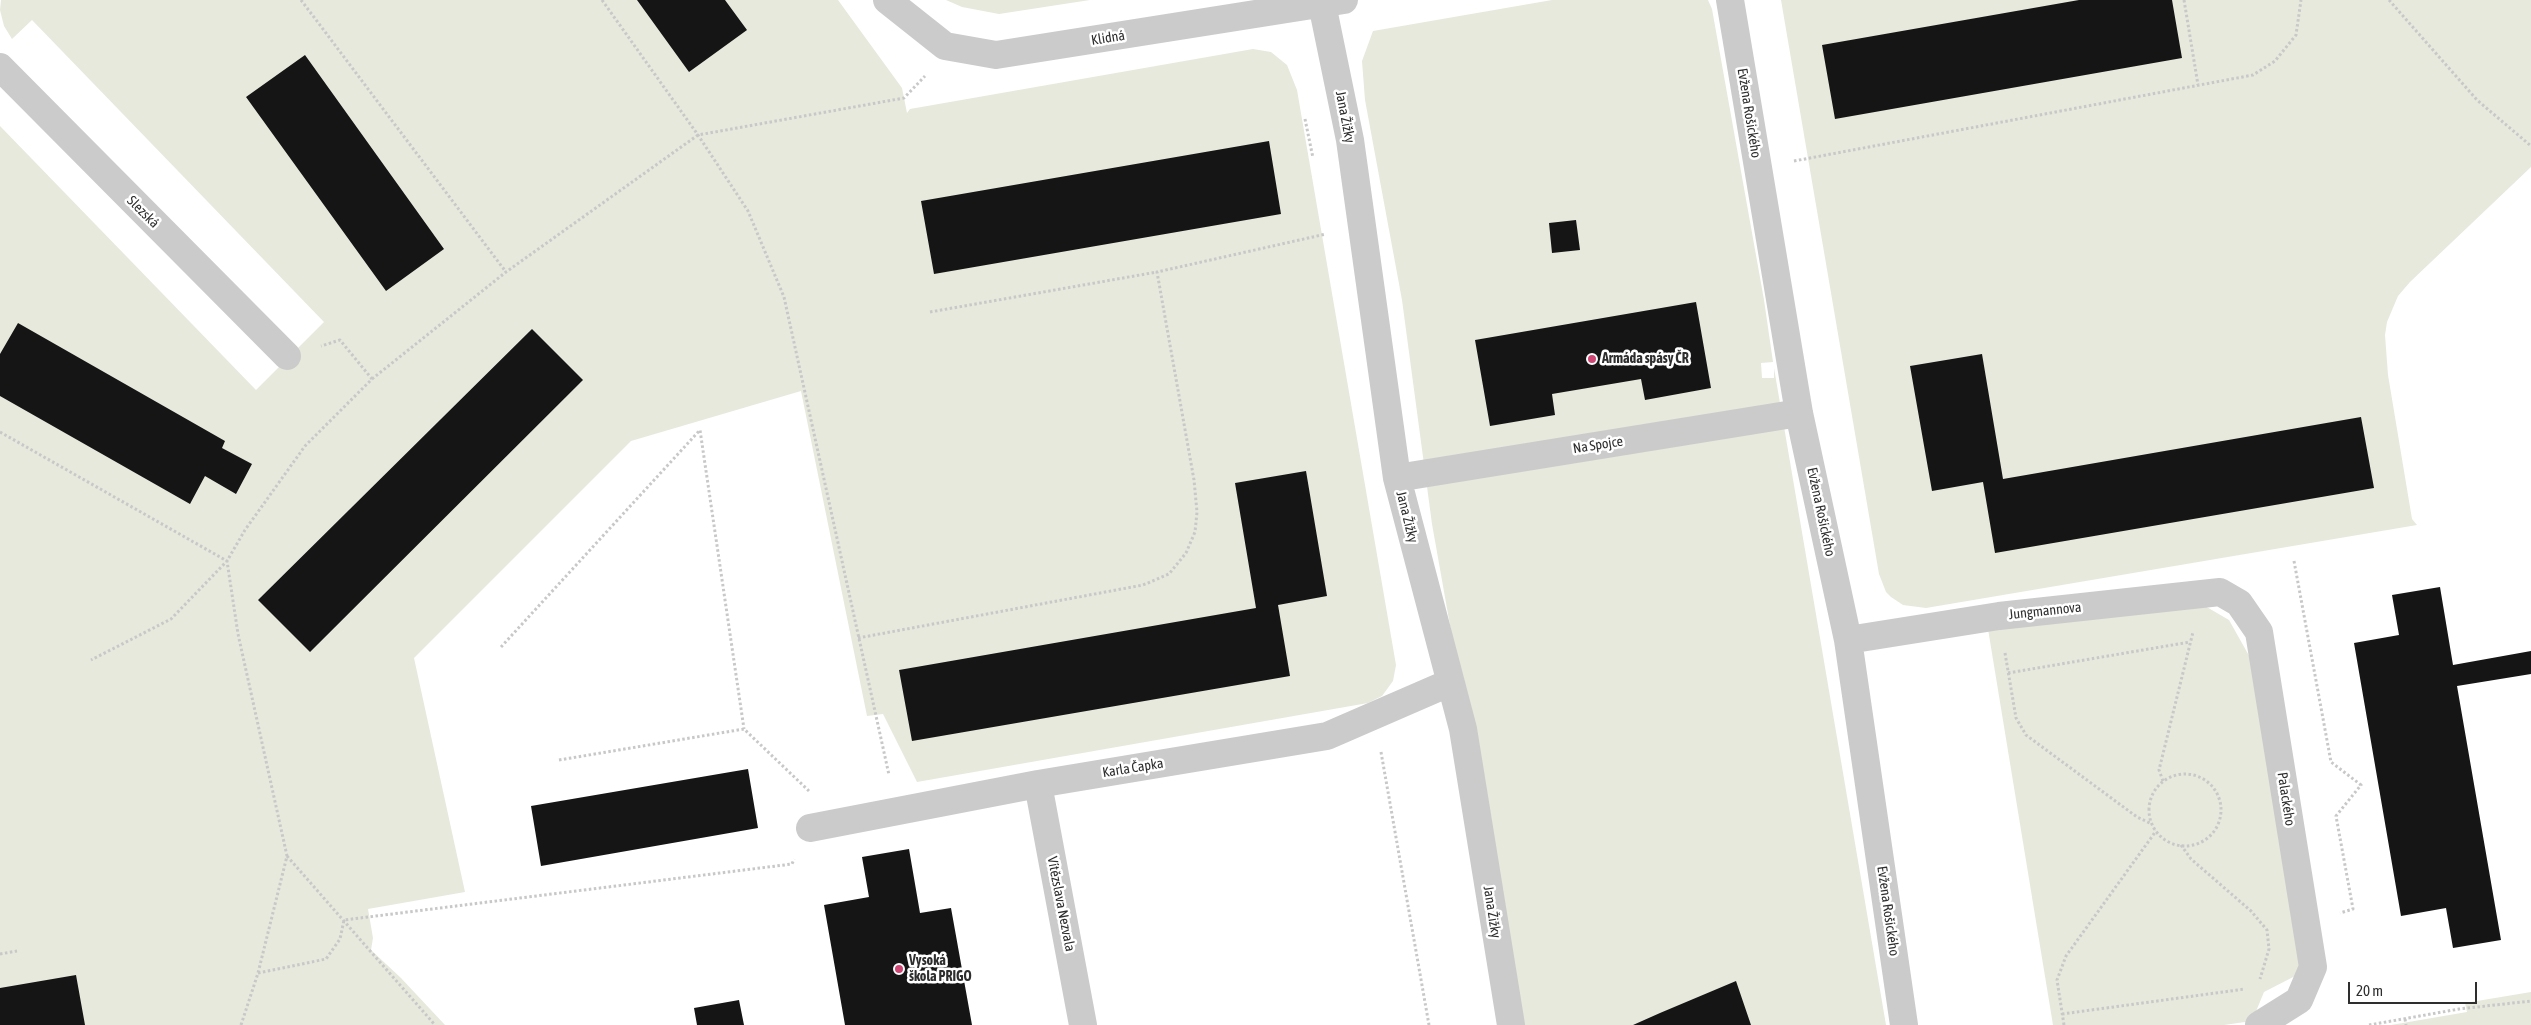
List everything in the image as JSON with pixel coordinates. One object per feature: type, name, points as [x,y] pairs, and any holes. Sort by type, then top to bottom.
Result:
[{"type":"street","name":"Klidná","points":[[887,0],[945,46],[996,55],[1333,2]]},
{"type":"street","name":"Evžena Rošického","points":[[1730,0],[1799,413],[1848,640],[1904,1025]]},
{"type":"street","name":"Jana Žižky","points":[[1333,2],[1350,140],[1397,478],[1464,737],[1510,1025]]},
{"type":"street","name":"Slezská","points":[[0,67],[287,356]]},
{"type":"street","name":"Na Spojce","points":[[1397,478],[1799,413]]},
{"type":"street","name":"Jungmannova","points":[[1848,640],[1999,616],[2220,592],[2239,603]]},
{"type":"street","name":"Palackého","points":[[2239,603],[2259,632],[2313,966],[2299,1000],[2259,1025]]},
{"type":"street","name":"Karla Čapka","points":[[810,828],[1038,784],[1326,736],[1449,683]]},
{"type":"street","name":"Vítězslava Nezvala","points":[[1038,784],[1083,1025]]},
{"type":"path","points":[[301,0],[506,272]]},
{"type":"path","points":[[602,0],[698,135],[748,211],[784,297],[890,779]]},
{"type":"path","points":[[2184,0],[2198,85]]},
{"type":"path","points":[[1790,162],[2253,75],[2275,61],[2296,35],[2301,0]]},
{"type":"path","points":[[2389,0],[2477,100],[2531,146]]},
{"type":"path","points":[[91,660],[172,619],[227,561],[244,530],[305,446],[372,378],[506,272],[698,135],[904,98],[931,70]]},
{"type":"path","points":[[1305,116],[1314,165]]},
{"type":"path","points":[[1325,224],[1329,243]]},
{"type":"path","points":[[930,312],[1158,272],[1327,234]]},
{"type":"path","points":[[858,638],[1143,585],[1169,574],[1186,553],[1195,532],[1197,512],[1194,480],[1158,272]]},
{"type":"path","points":[[287,356],[340,340],[372,378]]},
{"type":"path","points":[[501,647],[700,430],[744,729],[812,794]]},
{"type":"path","points":[[0,432],[227,561]]},
{"type":"path","points":[[227,561],[238,634],[287,856],[258,973],[241,1025]]},
{"type":"path","points":[[2294,561],[2331,762],[2361,784],[2336,816],[2354,909]]},
{"type":"path","points":[[2163,781],[2159,770],[2202,594]]},
{"type":"path","points":[[1999,616],[2016,718],[2026,735],[2137,817],[2152,824]]},
{"type":"path","points":[[2008,673],[2190,642]]},
{"type":"path","points":[[1374,715],[1429,1025]]},
{"type":"path","points":[[559,760],[744,729]]},
{"type":"path","points":[[2179,774],[2196,774],[2211,783],[2220,794],[2222,813],[2217,826],[2205,841],[2181,845],[2165,840],[2156,831],[2148,809],[2152,795],[2163,781],[2179,774]]},
{"type":"path","points":[[344,920],[792,864],[810,828]]},
{"type":"path","points":[[2064,1025],[2057,980],[2066,956],[2156,831]]},
{"type":"path","points":[[2181,845],[2191,859],[2250,911],[2267,930],[2269,949],[2260,981],[2253,985]]},
{"type":"path","points":[[287,856],[344,920],[385,971],[435,1025]]},
{"type":"path","points":[[258,973],[326,959],[340,939],[344,920]]},
{"type":"path","points":[[0,954],[17,951]]},
{"type":"path","points":[[2062,1014],[2247,988]]},
{"type":"path","points":[[2369,1025],[2459,1009],[2531,1001]]},
{"type":"path","points":[[2405,1019],[2406,1025]]},
{"type":"shaded area","points":[[1,0],[838,0],[902,88],[907,113],[910,109],[1253,49],[1271,52],[1287,65],[1297,90],[1396,665],[1393,681],[1382,696],[1368,703],[917,782],[883,714],[867,716],[801,391],[631,441],[414,658],[465,892],[368,909],[373,938],[371,950],[401,978],[445,1025],[0,1025],[0,126],[256,390],[324,322],[32,20],[12,39],[4,26],[0,10]]},
{"type":"shaded area","points":[[946,0],[1090,0],[999,14],[962,7]]},
{"type":"shaded area","points":[[1552,0],[1708,0],[1712,9],[1764,300],[1773,362],[1761,363],[1762,378],[1774,378],[1774,368],[1886,1025],[1521,1025],[1432,524],[1402,300],[1365,100],[1362,61],[1373,31]]},
{"type":"shaded area","points":[[1781,0],[2531,0],[2531,167],[2410,282],[2398,296],[2387,322],[2385,335],[2388,375],[2412,519],[2417,525],[1926,608],[1903,605],[1891,597],[1886,592],[1879,574]]},
{"type":"shaded area","points":[[2193,599],[2229,620],[2252,661],[2301,973],[2264,992],[2252,1021],[2224,1025],[2053,1025],[1988,629]]},
{"type":"shaded area","points":[[2531,992],[2531,1025],[2391,1025],[2467,1012],[2465,1003]]},
{"type":"building","points":[[637,0],[725,0],[747,30],[689,72]]},
{"type":"building","points":[[2079,0],[2172,0],[2182,58],[1835,119],[1822,45]]},
{"type":"building","points":[[305,55],[444,249],[386,291],[246,97]]},
{"type":"building","points":[[1269,141],[1281,214],[934,274],[921,201]]},
{"type":"building","points":[[1576,220],[1580,250],[1552,253],[1549,223]]},
{"type":"building","name":"Armáda spásy ČR","points":[[1696,302],[1711,388],[1645,400],[1641,379],[1552,394],[1555,415],[1490,426],[1475,340]]},
{"type":"building","points":[[18,323],[225,441],[222,448],[252,464],[236,494],[205,476],[190,504],[0,396],[0,354]]},
{"type":"building","points":[[532,329],[583,380],[310,652],[258,600]]},
{"type":"building","points":[[1982,354],[2003,479],[2361,417],[2374,488],[1995,553],[1983,482],[1932,491],[1910,366]]},
{"type":"building","points":[[1306,471],[1327,596],[1278,605],[1290,676],[912,741],[899,670],[1256,608],[1235,483]]},
{"type":"building","points":[[2440,587],[2453,665],[2531,651],[2531,674],[2457,686],[2501,940],[2453,948],[2446,908],[2401,916],[2354,643],[2399,635],[2392,595]]},
{"type":"building","points":[[748,769],[758,828],[541,866],[531,806]]},
{"type":"building","name":"Vysoká škola PRIGO","points":[[909,849],[920,913],[951,908],[972,1025],[845,1025],[824,905],[869,897],[862,857]]},
{"type":"building","points":[[76,975],[85,1025],[0,1025],[0,988]]},
{"type":"building","points":[[1736,981],[1751,1025],[1633,1025],[1660,1013]]},
{"type":"building","points":[[739,1000],[744,1025],[697,1025],[694,1008]]},
{"type":"place","name":"Armáda spásy ČR","points":[[1592,359]]},
{"type":"place","name":"Vysoká škola PRIGO","points":[[899,969]]}]
